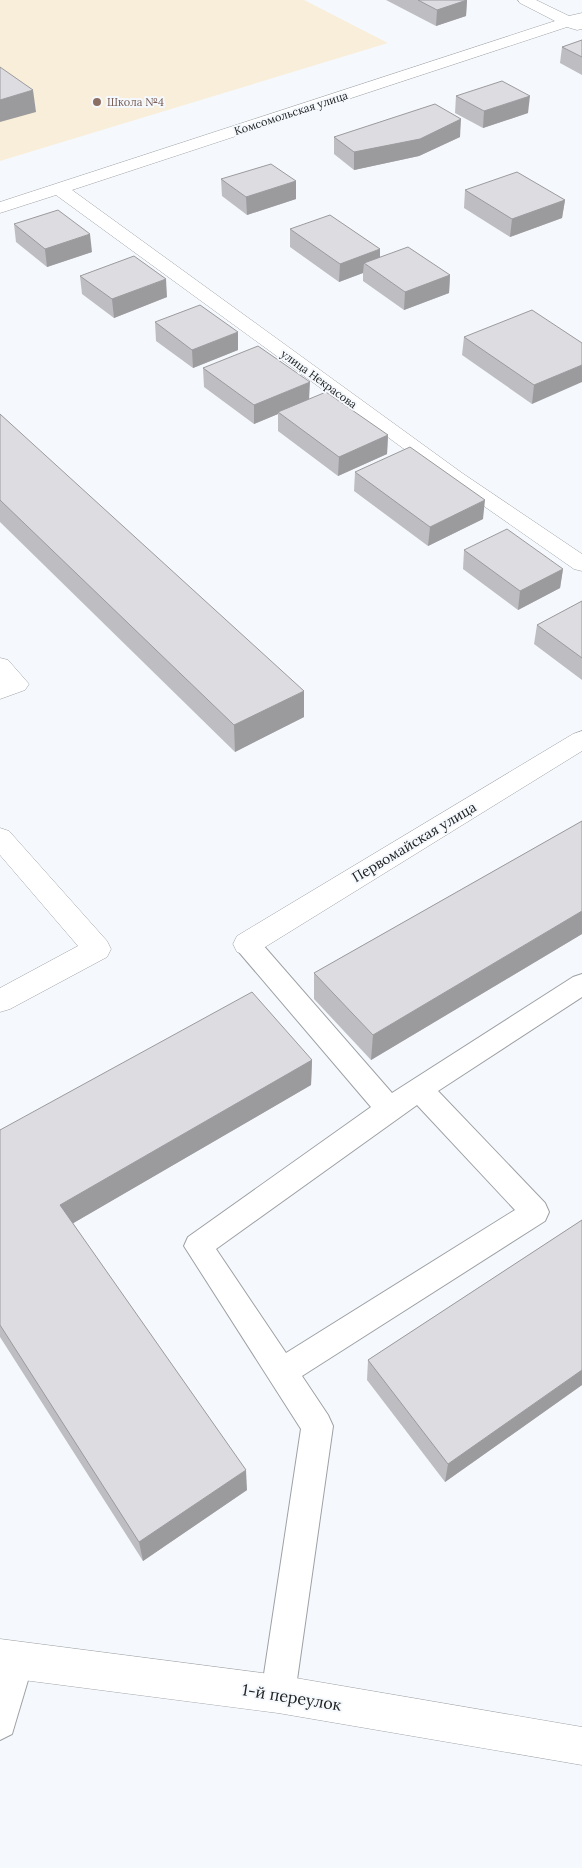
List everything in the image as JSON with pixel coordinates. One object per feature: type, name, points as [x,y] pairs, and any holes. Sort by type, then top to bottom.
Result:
[{"type":"street","points":[[525,0],[578,22]]},
{"type":"street","name":"Комсомольская улица","points":[[0,208],[578,22]]},
{"type":"street","name":"улица Некрасова","points":[[59,189],[455,477],[582,564]]},
{"type":"street","points":[[0,666],[17,684],[0,691]]},
{"type":"street","name":"Первомайская улица","points":[[246,944],[582,740]]},
{"type":"street","points":[[0,838],[97,949],[0,1001]]},
{"type":"street","name":"1-й переулок","points":[[9,1659],[278,1694],[582,1746]]},
{"type":"lane","points":[[246,944],[389,1110]]},
{"type":"lane","points":[[278,1694],[317,1426],[198,1246],[389,1110],[582,984]]},
{"type":"lane","points":[[282,1372],[535,1212],[420,1090]]},
{"type":"lane","points":[[0,1722],[9,1659]]},
{"type":"shaded area","name":"Школа №4","points":[[0,0],[304,0],[388,43],[0,161]]},
{"type":"building","points":[[418,0],[467,0],[437,10]]},
{"type":"building","points":[[582,40],[582,57],[562,47]]},
{"type":"building","points":[[0,67],[33,90],[0,100]]},
{"type":"building","points":[[502,81],[530,96],[484,111],[456,96]]},
{"type":"building","points":[[435,104],[461,119],[420,139],[354,152],[334,137]]},
{"type":"building","points":[[271,164],[296,181],[246,197],[221,179]]},
{"type":"building","points":[[517,172],[565,200],[512,219],[465,190]]},
{"type":"building","points":[[58,210],[90,234],[45,249],[14,224]]},
{"type":"building","points":[[330,215],[380,249],[340,264],[290,229]]},
{"type":"building","points":[[408,247],[450,275],[405,292],[364,263]]},
{"type":"building","points":[[134,256],[166,279],[112,299],[80,276]]},
{"type":"building","points":[[200,305],[238,332],[192,350],[155,322]]},
{"type":"building","points":[[532,310],[582,343],[582,365],[534,385],[464,337]]},
{"type":"building","points":[[258,346],[310,382],[254,405],[203,368]]},
{"type":"building","points":[[326,392],[388,435],[339,457],[278,412]]},
{"type":"building","points":[[0,414],[304,691],[234,725],[0,500]]},
{"type":"building","points":[[410,447],[485,500],[430,527],[355,472]]},
{"type":"building","points":[[507,529],[563,569],[520,591],[464,550]]},
{"type":"building","points":[[582,601],[582,658],[537,625]]},
{"type":"building","points":[[582,821],[582,911],[373,1035],[314,973]]},
{"type":"building","points":[[252,992],[312,1060],[60,1205],[246,1470],[139,1542],[0,1325],[0,1130]]},
{"type":"building","points":[[582,1220],[582,1370],[448,1464],[368,1360]]},
{"type":"place","name":"Школа №4","points":[[97,102]]}]
